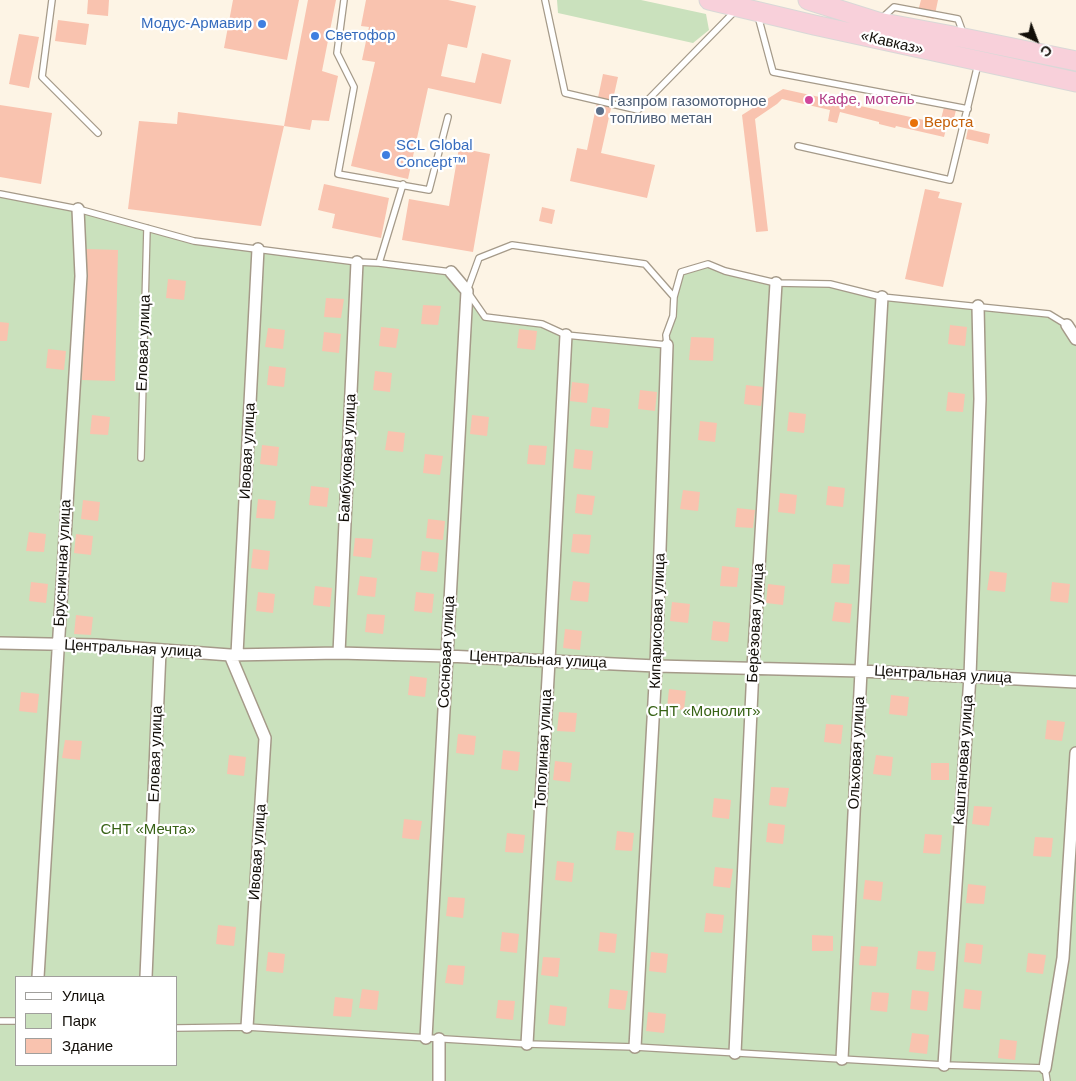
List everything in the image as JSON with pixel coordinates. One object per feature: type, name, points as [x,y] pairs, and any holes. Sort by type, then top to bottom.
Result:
[{"type":"highway","name":"«Кавказ»","points":[[709,0],[978,62],[1076,82]]},
{"type":"highway","name":"«Кавказ»","points":[[808,0],[878,22],[1076,61]]},
{"type":"street","name":"Брусничная улица","points":[[38,976],[81,276],[78,209]]},
{"type":"street","name":"Ивовая улица","points":[[247,1026],[265,738],[234,654],[258,249]]},
{"type":"street","name":"Бамбуковая улица","points":[[339,653],[357,262]]},
{"type":"street","points":[[452,272],[467,291]]},
{"type":"street","name":"Берёзовая улица","points":[[735,1053],[753,668],[776,282]]},
{"type":"street","name":"Сосновая улица","points":[[426,1038],[467,291]]},
{"type":"street","name":"Ольховая улица","points":[[842,1059],[882,297]]},
{"type":"street","name":"Каштановая улица","points":[[944,1065],[970,676],[980,399],[978,306]]},
{"type":"street","points":[[1067,325],[1076,339]]},
{"type":"street","name":"Тополиная улица","points":[[527,1044],[566,335]]},
{"type":"street","name":"Кипарисовая улица","points":[[635,1046],[656,666],[668,345]]},
{"type":"street","name":"Центральная улица","points":[[0,643],[96,645],[160,651],[234,654],[339,653],[656,666],[861,671],[1076,682]]},
{"type":"street","name":"Еловая улица","points":[[146,976],[160,651]]},
{"type":"street","points":[[1045,1068],[1063,958],[1076,753]]},
{"type":"street","points":[[439,1040],[439,1081]]},
{"type":"lane","points":[[52,0],[42,77],[98,134]]},
{"type":"lane","points":[[344,0],[337,54],[354,87],[338,174],[429,190],[448,117]]},
{"type":"lane","points":[[545,0],[565,93],[638,110],[748,9],[773,72],[968,109]]},
{"type":"lane","points":[[798,146],[950,180],[978,62]]},
{"type":"lane","points":[[380,263],[402,184]]},
{"type":"lane","points":[[0,194],[78,209],[194,241],[452,272]]},
{"type":"lane","name":"Еловая улица","points":[[141,458],[148,228]]},
{"type":"lane","points":[[674,296],[645,264],[512,245],[479,258],[467,291],[486,317],[542,324],[566,335],[668,345],[666,335],[673,316],[674,296],[681,272],[708,264],[726,271],[776,282],[830,284],[882,297],[1049,314],[1067,325]]},
{"type":"lane","points":[[0,1021],[15,1021]]},
{"type":"lane","points":[[178,1028],[247,1026],[439,1040],[635,1046],[944,1065],[1045,1068],[1046,1081]]},
{"type":"green space","points":[[557,0],[641,0],[706,14],[709,30],[693,43],[558,13]]},
{"type":"green space","name":"СНТ «Монолит»","points":[[0,194],[78,209],[194,241],[451,272],[485,317],[542,324],[566,335],[667,345],[666,335],[681,272],[708,264],[776,283],[830,284],[882,297],[1049,314],[1067,325],[1076,327],[1076,1081],[0,1081]]},
{"type":"building","points":[[88,0],[109,0],[108,16],[87,14]]},
{"type":"building","name":"Модус-Армавир","points":[[233,0],[299,0],[287,60],[224,48]]},
{"type":"building","name":"Светофор","points":[[308,0],[336,0],[322,71],[338,76],[329,121],[312,120],[310,130],[284,126]]},
{"type":"building","points":[[366,0],[448,0],[476,6],[467,48],[448,44],[441,76],[475,83],[482,53],[511,60],[501,104],[428,88],[408,179],[351,166],[375,62],[362,60],[369,27],[361,26]]},
{"type":"building","points":[[921,0],[938,0],[934,19],[917,15]]},
{"type":"building","points":[[58,20],[89,24],[86,45],[55,41]]},
{"type":"building","points":[[19,34],[39,37],[29,88],[9,84]]},
{"type":"building","points":[[603,74],[618,77],[601,153],[655,165],[647,198],[570,181],[577,148],[587,150]]},
{"type":"building","points":[[783,89],[947,125],[944,137],[896,126],[895,128],[840,112],[837,123],[828,121],[830,110],[782,99],[755,119],[768,231],[756,232],[742,115]]},
{"type":"building","points":[[0,105],[52,113],[41,184],[0,177]]},
{"type":"building","points":[[944,107],[956,110],[953,122],[941,119]]},
{"type":"building","points":[[178,112],[284,126],[261,226],[128,209],[139,121],[177,124]]},
{"type":"building","points":[[968,129],[990,134],[988,144],[966,139]]},
{"type":"building","points":[[459,148],[490,154],[473,252],[402,240],[409,199],[449,206]]},
{"type":"building","points":[[324,184],[389,198],[381,238],[332,228],[335,214],[318,210]]},
{"type":"building","points":[[925,189],[940,192],[938,198],[962,203],[943,287],[905,279]]},
{"type":"building","points":[[542,207],[555,210],[552,224],[539,221]]},
{"type":"building","points":[[86,249],[118,250],[115,381],[82,380]]},
{"type":"building","points":[[168,279],[186,281],[184,300],[166,298]]},
{"type":"building","points":[[326,298],[344,299],[341,318],[324,317]]},
{"type":"building","points":[[423,305],[441,306],[438,325],[421,324]]},
{"type":"building","points":[[0,322],[9,323],[7,341],[0,341]]},
{"type":"building","points":[[950,325],[967,327],[965,346],[948,344]]},
{"type":"building","points":[[381,327],[399,329],[396,348],[379,346]]},
{"type":"building","points":[[268,328],[285,330],[283,349],[265,347]]},
{"type":"building","points":[[519,329],[537,331],[535,350],[517,348]]},
{"type":"building","points":[[324,332],[341,334],[339,353],[322,351]]},
{"type":"building","points":[[691,337],[714,338],[713,361],[689,360]]},
{"type":"building","points":[[48,349],[66,351],[64,370],[46,368]]},
{"type":"building","points":[[269,366],[286,368],[284,387],[267,385]]},
{"type":"building","points":[[375,371],[392,373],[390,392],[373,390]]},
{"type":"building","points":[[572,382],[589,384],[587,403],[570,401]]},
{"type":"building","points":[[746,385],[764,387],[761,406],[744,404]]},
{"type":"building","points":[[640,390],[657,392],[655,411],[638,409]]},
{"type":"building","points":[[948,392],[965,394],[963,412],[946,411]]},
{"type":"building","points":[[592,407],[610,409],[608,428],[590,426]]},
{"type":"building","points":[[789,412],[806,414],[804,433],[787,431]]},
{"type":"building","points":[[92,415],[110,417],[108,435],[90,434]]},
{"type":"building","points":[[472,415],[489,417],[487,436],[470,434]]},
{"type":"building","points":[[700,421],[717,423],[715,442],[698,440]]},
{"type":"building","points":[[388,431],[405,433],[403,452],[385,450]]},
{"type":"building","points":[[262,445],[279,447],[277,466],[260,464]]},
{"type":"building","points":[[529,445],[547,446],[545,465],[527,464]]},
{"type":"building","points":[[575,449],[593,451],[591,470],[573,468]]},
{"type":"building","points":[[425,454],[443,456],[440,475],[423,473]]},
{"type":"building","points":[[311,486],[329,488],[327,507],[309,505]]},
{"type":"building","points":[[828,486],[845,488],[843,507],[826,505]]},
{"type":"building","points":[[683,490],[700,492],[698,511],[680,509]]},
{"type":"building","points":[[780,493],[797,495],[795,514],[778,512]]},
{"type":"building","points":[[577,494],[595,496],[592,515],[575,513]]},
{"type":"building","points":[[258,499],[276,501],[274,519],[256,518]]},
{"type":"building","points":[[83,500],[100,502],[98,521],[81,519]]},
{"type":"building","points":[[737,508],[755,510],[753,528],[735,527]]},
{"type":"building","points":[[428,519],[445,521],[443,540],[426,538]]},
{"type":"building","points":[[29,532],[46,534],[44,552],[26,551]]},
{"type":"building","points":[[76,534],[93,536],[91,555],[74,553]]},
{"type":"building","points":[[573,534],[591,535],[589,554],[571,552]]},
{"type":"building","points":[[355,538],[373,539],[371,558],[353,556]]},
{"type":"building","points":[[253,549],[270,551],[268,570],[251,568]]},
{"type":"building","points":[[422,551],[439,553],[437,572],[420,570]]},
{"type":"building","points":[[833,564],[850,565],[849,584],[831,583]]},
{"type":"building","points":[[722,566],[739,568],[737,587],[720,586]]},
{"type":"building","points":[[990,571],[1007,573],[1005,592],[987,590]]},
{"type":"building","points":[[360,576],[377,578],[375,597],[357,595]]},
{"type":"building","points":[[573,581],[590,583],[588,602],[570,600]]},
{"type":"building","points":[[31,582],[48,584],[46,603],[29,601]]},
{"type":"building","points":[[1052,582],[1070,584],[1068,603],[1050,601]]},
{"type":"building","points":[[768,584],[785,586],[783,605],[766,603]]},
{"type":"building","points":[[315,586],[332,588],[330,607],[313,605]]},
{"type":"building","points":[[258,592],[275,594],[273,613],[256,611]]},
{"type":"building","points":[[416,592],[434,594],[432,613],[414,611]]},
{"type":"building","points":[[672,602],[690,604],[688,623],[670,621]]},
{"type":"building","points":[[835,602],[852,604],[850,623],[832,621]]},
{"type":"building","points":[[367,614],[385,615],[383,634],[365,632]]},
{"type":"building","points":[[76,615],[93,617],[91,635],[74,634]]},
{"type":"building","points":[[713,621],[730,623],[728,642],[711,640]]},
{"type":"building","points":[[565,629],[582,631],[580,650],[563,648]]},
{"type":"building","points":[[410,676],[427,678],[425,697],[408,695]]},
{"type":"building","points":[[669,689],[686,691],[684,710],[667,708]]},
{"type":"building","points":[[21,692],[39,694],[37,713],[19,711]]},
{"type":"building","points":[[891,695],[909,697],[907,716],[889,714]]},
{"type":"building","points":[[559,712],[577,713],[575,732],[557,731]]},
{"type":"building","points":[[1047,720],[1065,722],[1062,741],[1045,739]]},
{"type":"building","points":[[826,724],[843,725],[841,744],[824,742]]},
{"type":"building","points":[[458,734],[476,736],[474,755],[456,753]]},
{"type":"building","points":[[65,740],[82,741],[80,760],[62,758]]},
{"type":"building","points":[[503,750],[520,752],[518,771],[501,769]]},
{"type":"building","points":[[229,755],[246,757],[244,776],[227,774]]},
{"type":"building","points":[[876,755],[893,757],[891,776],[873,774]]},
{"type":"building","points":[[555,761],[572,763],[570,782],[553,780]]},
{"type":"building","points":[[931,763],[949,763],[949,780],[931,780]]},
{"type":"building","points":[[771,787],[789,788],[786,807],[769,805]]},
{"type":"building","points":[[714,798],[731,800],[729,819],[712,817]]},
{"type":"building","points":[[974,806],[992,807],[989,826],[972,824]]},
{"type":"building","points":[[404,819],[422,821],[419,840],[402,838]]},
{"type":"building","points":[[768,823],[785,825],[783,844],[766,842]]},
{"type":"building","points":[[617,831],[634,833],[632,851],[615,850]]},
{"type":"building","points":[[507,833],[525,835],[523,853],[505,852]]},
{"type":"building","points":[[925,834],[942,835],[940,854],[923,853]]},
{"type":"building","points":[[1035,837],[1053,838],[1051,857],[1033,856]]},
{"type":"building","points":[[557,861],[574,863],[572,882],[555,880]]},
{"type":"building","points":[[715,867],[733,869],[730,888],[713,886]]},
{"type":"building","points":[[865,880],[883,882],[881,901],[863,899]]},
{"type":"building","points":[[968,884],[986,886],[984,904],[966,903]]},
{"type":"building","points":[[448,897],[465,898],[463,918],[446,916]]},
{"type":"building","points":[[706,913],[724,915],[722,933],[704,932]]},
{"type":"building","points":[[218,925],[236,927],[234,946],[216,944]]},
{"type":"building","points":[[502,932],[519,934],[517,953],[500,951]]},
{"type":"building","points":[[600,932],[617,934],[615,953],[598,951]]},
{"type":"building","points":[[812,935],[833,936],[833,951],[812,951]]},
{"type":"building","points":[[966,943],[983,945],[981,964],[964,962]]},
{"type":"building","points":[[861,946],[878,947],[876,966],[859,965]]},
{"type":"building","points":[[918,951],[936,952],[934,971],[916,969]]},
{"type":"building","points":[[268,952],[285,954],[283,973],[266,971]]},
{"type":"building","points":[[651,952],[668,954],[666,973],[649,971]]},
{"type":"building","points":[[1028,953],[1046,955],[1043,974],[1026,972]]},
{"type":"building","points":[[543,957],[560,958],[558,977],[541,975]]},
{"type":"building","points":[[448,965],[465,966],[463,985],[445,983]]},
{"type":"building","points":[[362,989],[379,991],[377,1010],[359,1008]]},
{"type":"building","points":[[610,989],[628,991],[625,1010],[608,1008]]},
{"type":"building","points":[[965,989],[982,991],[980,1010],[963,1008]]},
{"type":"building","points":[[912,990],[929,992],[927,1011],[910,1009]]},
{"type":"building","points":[[872,992],[889,993],[887,1012],[870,1010]]},
{"type":"building","points":[[335,997],[353,999],[351,1017],[333,1016]]},
{"type":"building","points":[[498,1000],[515,1001],[513,1020],[496,1018]]},
{"type":"building","points":[[550,1005],[567,1007],[565,1026],[548,1024]]},
{"type":"building","points":[[648,1012],[666,1014],[664,1033],[646,1031]]},
{"type":"building","points":[[912,1033],[929,1035],[927,1054],[909,1052]]},
{"type":"building","points":[[1000,1039],[1017,1041],[1015,1060],[998,1058]]},
{"type":"place","name":"Модус-Армавир","points":[[262,24]]},
{"type":"place","name":"Светофор","points":[[315,36]]},
{"type":"place","name":"Кафе, мотель","points":[[809,100]]},
{"type":"place","name":"Газпром газомоторное топливо метан","points":[[600,111]]},
{"type":"place","name":"Верста","points":[[914,123]]},
{"type":"place","name":"SCL Global Concept™","points":[[386,155]]},
{"type":"park label","name":"СНТ «Мечта»","points":[[148,830]]}]
